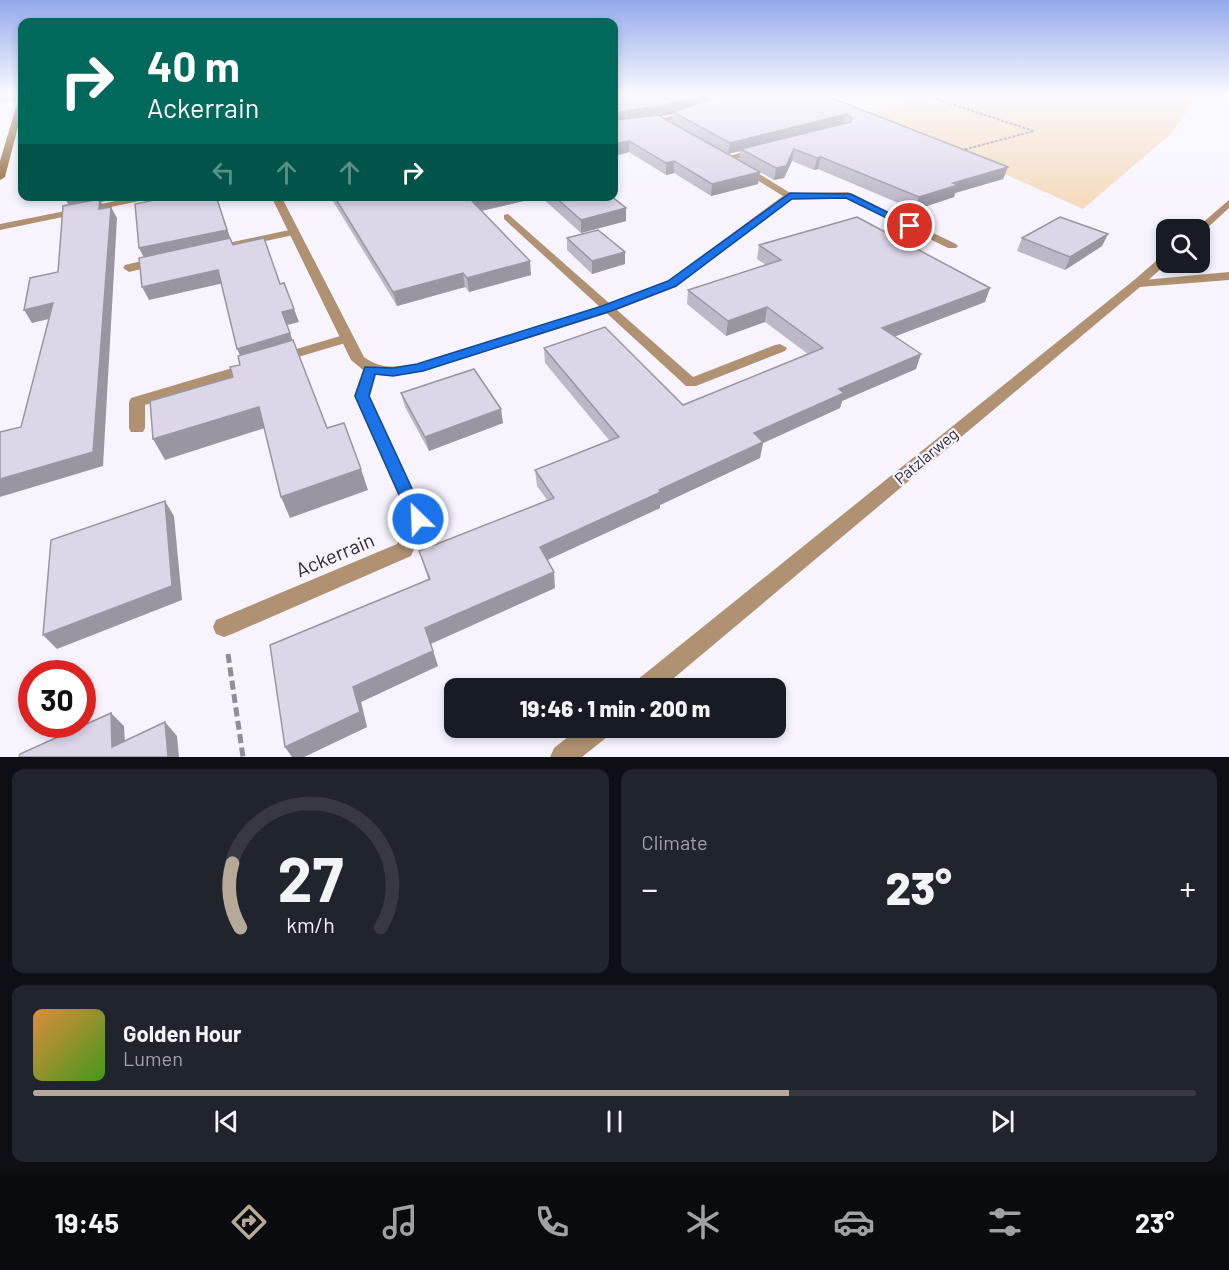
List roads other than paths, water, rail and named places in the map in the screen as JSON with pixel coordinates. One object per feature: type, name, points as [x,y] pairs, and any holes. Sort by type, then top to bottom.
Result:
[{"type":"main road","points":[[0,177],[13,130]]},
{"type":"street","points":[[770,148],[723,155],[790,196],[848,195],[952,246]]},
{"type":"street","points":[[278,201],[358,360],[370,370],[393,372],[418,368],[607,309],[672,284],[790,196]]},
{"type":"street","points":[[0,226],[126,201]]},
{"type":"street","points":[[1210,220],[1229,203]]},
{"type":"street","points":[[508,217],[607,309],[691,382],[780,348]]},
{"type":"street","points":[[206,251],[294,232]]},
{"type":"street","points":[[129,268],[173,258]]},
{"type":"street","name":"Patzlarweg","points":[[657,678],[1156,268]]},
{"type":"street","points":[[1137,284],[1229,276]]},
{"type":"street","points":[[136,428],[137,402],[347,338]]},
{"type":"street","name":"Ackerrain","points":[[224,627],[404,550],[418,519],[362,396],[370,370]]},
{"type":"street","points":[[562,757],[586,738]]}]
